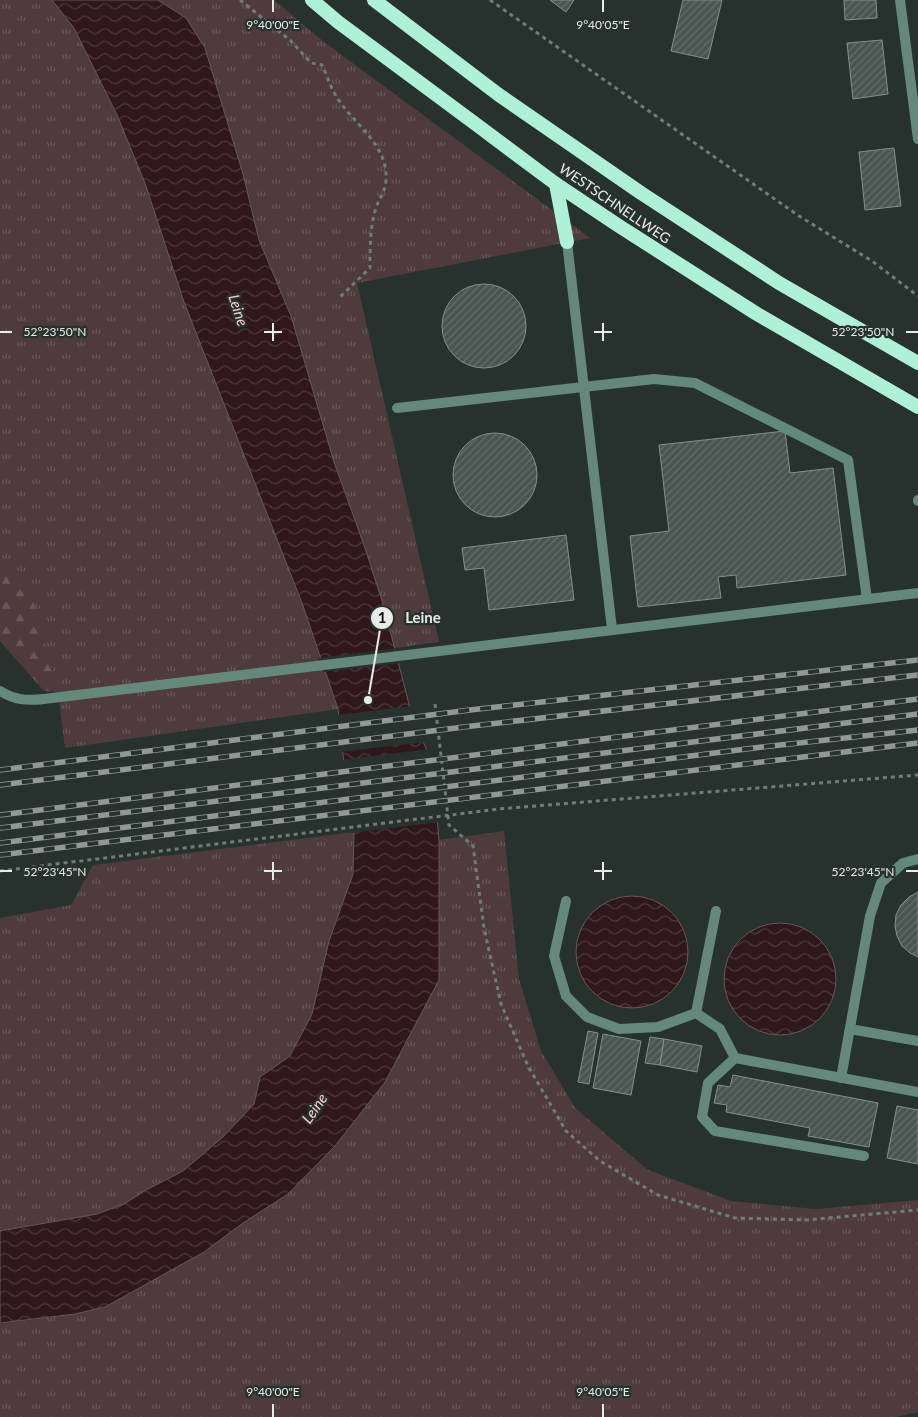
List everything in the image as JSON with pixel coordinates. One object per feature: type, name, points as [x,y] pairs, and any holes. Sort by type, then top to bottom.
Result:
[{"type":"highway","name":"WESTSCHNELLWEG","points":[[312,0],[338,22],[556,184],[627,232],[757,314],[918,407]]},
{"type":"highway","name":"WESTSCHNELLWEG","points":[[374,0],[499,95],[641,193],[779,283],[918,363]]},
{"type":"highway","points":[[556,184],[567,242]]},
{"type":"street","points":[[900,0],[918,139]]},
{"type":"street","points":[[567,242],[612,630]]},
{"type":"street","points":[[397,408],[654,379],[695,383],[848,460],[867,599]]},
{"type":"street","points":[[0,691],[26,701],[441,652],[918,592]]},
{"type":"street","points":[[841,1078],[870,916],[881,883],[903,863],[918,859]]},
{"type":"street","points":[[566,901],[554,956],[566,996],[587,1016],[619,1029],[658,1027],[696,1013]]},
{"type":"street","points":[[696,1013],[716,910]]},
{"type":"street","points":[[696,1013],[720,1029],[735,1058]]},
{"type":"street","points":[[850,1029],[918,1041]]},
{"type":"street","points":[[735,1058],[918,1092]]},
{"type":"street","points":[[735,1058],[708,1083],[702,1117],[715,1132],[864,1156]]},
{"type":"path","points":[[240,0],[291,41],[311,63],[322,65],[336,96],[365,130],[382,156],[386,178],[384,195],[375,209],[370,240],[370,268],[340,298]]},
{"type":"path","points":[[490,0],[799,216],[872,261],[918,296]]},
{"type":"path","points":[[436,704],[450,825],[473,846],[484,928],[501,1004],[528,1066],[566,1131],[600,1161],[658,1195],[736,1218],[806,1220],[918,1210]]},
{"type":"path","points":[[0,871],[508,808],[918,775]]},
{"type":"green space","points":[[0,0],[52,0],[74,28],[117,115],[145,183],[184,302],[302,603],[338,709],[65,748],[58,692],[12,570],[0,567]]},
{"type":"green space","points":[[158,0],[274,0],[324,42],[590,238],[357,283],[439,642],[395,648],[365,548],[334,462],[291,316],[259,240],[243,174],[217,88]]},
{"type":"green space","points":[[0,567],[12,570],[30,589],[58,692],[44,691],[0,641]]},
{"type":"green space","points":[[504,831],[519,979],[541,1051],[576,1109],[648,1170],[731,1201],[816,1209],[918,1200],[918,1412],[896,1417],[0,1417],[0,1324],[75,1314],[105,1307],[204,1252],[243,1223],[288,1194],[335,1146],[385,1082],[439,980],[439,840]]},
{"type":"green space","points":[[354,832],[353,874],[329,941],[312,1014],[290,1056],[260,1077],[254,1104],[223,1137],[183,1171],[124,1204],[97,1214],[0,1231],[0,918],[71,905],[93,865]]},
{"type":"water","points":[[52,0],[158,0],[186,18],[205,48],[243,174],[259,240],[291,316],[334,462],[384,607],[411,712],[432,763],[439,840],[439,980],[385,1082],[335,1146],[288,1194],[243,1223],[204,1252],[105,1307],[75,1314],[0,1323],[0,1231],[97,1214],[124,1204],[183,1171],[223,1137],[254,1104],[260,1077],[290,1056],[312,1014],[329,941],[353,874],[354,832],[338,709],[302,603],[184,302],[145,183],[117,115],[74,28]]},
{"type":"water","points":[[632,896],[643,897],[653,901],[671,913],[683,931],[687,941],[687,963],[683,973],[671,991],[653,1003],[643,1007],[632,1008],[621,1007],[611,1003],[593,991],[581,973],[577,963],[576,952],[577,941],[581,931],[593,913],[611,901],[621,897]]},
{"type":"water","points":[[780,923],[791,924],[801,928],[819,940],[831,958],[835,968],[835,990],[831,1000],[819,1018],[801,1030],[791,1034],[780,1035],[769,1034],[759,1030],[741,1018],[729,1000],[725,990],[724,979],[725,968],[729,958],[741,940],[759,928],[769,924]]},
{"type":"pier","points":[[398,648],[402,663],[323,672],[318,658]]},
{"type":"pier","points":[[412,706],[426,742],[340,752],[337,715]]},
{"type":"pier","points":[[429,749],[434,763],[439,822],[351,833],[341,760]]},
{"type":"building","points":[[550,0],[574,0],[566,12]]},
{"type":"building","points":[[683,0],[722,0],[708,59],[671,51]]},
{"type":"building","points":[[844,0],[876,0],[877,18],[845,20]]},
{"type":"building","points":[[882,40],[888,94],[853,99],[847,43]]},
{"type":"building","points":[[894,148],[901,206],[865,210],[859,152]]},
{"type":"building","points":[[484,284],[500,287],[514,296],[523,310],[526,326],[523,342],[514,356],[500,365],[484,368],[468,365],[454,356],[445,342],[442,326],[445,310],[454,296],[468,287]]},
{"type":"building","points":[[785,431],[790,473],[833,468],[846,575],[737,588],[736,575],[718,577],[721,598],[638,607],[630,536],[669,531],[659,445]]},
{"type":"building","points":[[495,433],[511,436],[525,445],[534,459],[537,475],[534,491],[525,505],[511,514],[495,517],[479,514],[465,505],[456,491],[453,475],[456,459],[465,445],[479,436]]},
{"type":"building","points":[[566,535],[574,600],[489,610],[484,568],[465,570],[462,548]]},
{"type":"building","points":[[918,892],[918,957],[902,946],[895,926],[896,915],[901,905]]},
{"type":"building","points":[[588,1031],[598,1033],[589,1084],[578,1082]]},
{"type":"building","points":[[603,1034],[641,1041],[631,1095],[593,1088]]},
{"type":"building","points":[[650,1037],[664,1039],[660,1065],[645,1063]]},
{"type":"building","points":[[664,1039],[702,1046],[697,1072],[660,1065]]},
{"type":"building","points":[[733,1075],[878,1103],[869,1147],[808,1136],[810,1128],[726,1112],[727,1105],[714,1103],[718,1085],[730,1087]]},
{"type":"building","points":[[897,1106],[918,1110],[918,1164],[887,1158]]},
{"type":"railway","points":[[0,770],[470,710],[918,660]]},
{"type":"railway","points":[[0,785],[472,726],[918,675]]},
{"type":"railway","points":[[0,815],[918,699]]},
{"type":"railway","points":[[0,828],[918,714]]},
{"type":"railway","points":[[0,843],[762,747],[918,730]]},
{"type":"railway","points":[[0,855],[918,743]]},
{"type":"place","name":"Leine","points":[[368,700]]}]
